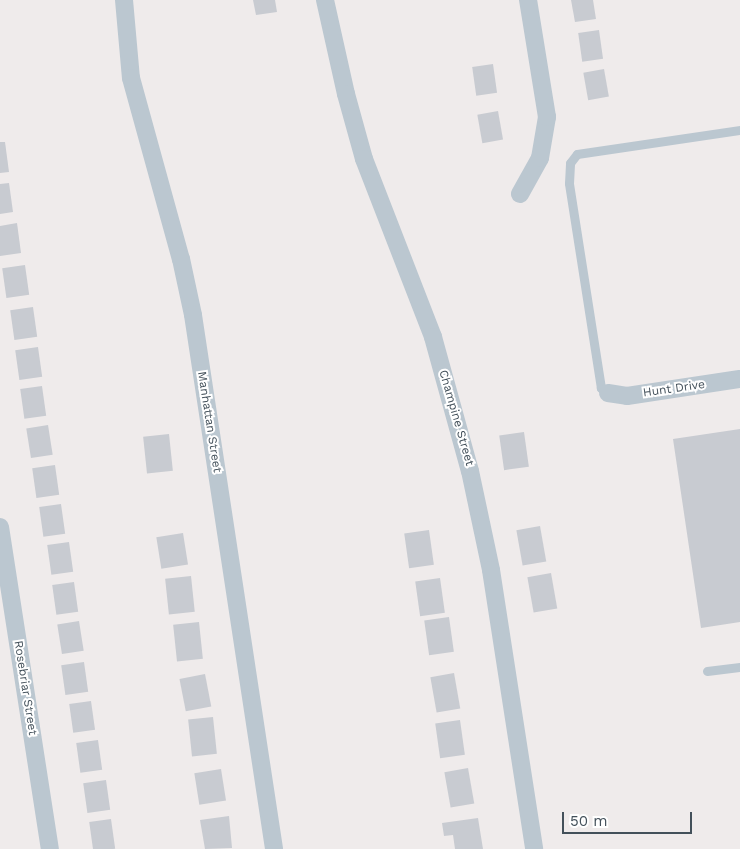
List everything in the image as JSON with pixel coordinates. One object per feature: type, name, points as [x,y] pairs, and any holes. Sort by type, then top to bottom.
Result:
[{"type":"street","name":"Manhattan Street","points":[[124,0],[131,78],[181,259],[193,315],[274,849]]},
{"type":"street","name":"Champine Street","points":[[325,0],[346,94],[364,159],[432,337],[470,471],[491,570],[534,849]]},
{"type":"street","points":[[520,194],[540,158],[546,138],[547,117],[528,0]]},
{"type":"street","name":"Hunt Drive","points":[[608,393],[627,396],[740,379]]},
{"type":"street","name":"Rosebriar Street","points":[[0,527],[7,615],[50,849]]},
{"type":"lane","points":[[608,393],[601,388],[569,183],[570,164],[576,154],[740,130]]},
{"type":"lane","points":[[707,671],[740,667]]},
{"type":"building","points":[[253,0],[275,0],[277,12],[256,15]]},
{"type":"building","points":[[571,0],[593,0],[596,19],[575,22]]},
{"type":"building","points":[[599,30],[603,59],[582,62],[578,33]]},
{"type":"building","points":[[493,64],[497,93],[476,96],[472,67]]},
{"type":"building","points":[[604,69],[609,97],[588,100],[583,73]]},
{"type":"building","points":[[498,111],[503,140],[482,143],[477,115]]},
{"type":"building","points":[[0,142],[5,142],[9,172],[0,173]]},
{"type":"building","points":[[9,183],[13,212],[0,214],[0,184]]},
{"type":"building","points":[[17,223],[21,253],[0,256],[0,226]]},
{"type":"building","points":[[25,265],[29,295],[6,298],[2,268]]},
{"type":"building","points":[[33,307],[37,337],[14,340],[10,310]]},
{"type":"building","points":[[38,347],[42,377],[19,380],[15,350]]},
{"type":"building","points":[[42,386],[46,416],[24,419],[20,389]]},
{"type":"building","points":[[48,425],[53,455],[31,458],[26,428]]},
{"type":"building","points":[[740,429],[740,622],[701,628],[673,439]]},
{"type":"building","points":[[524,432],[529,467],[504,470],[499,435]]},
{"type":"building","points":[[169,434],[173,471],[147,474],[143,437]]},
{"type":"building","points":[[55,465],[59,495],[36,498],[32,468]]},
{"type":"building","points":[[61,504],[65,534],[43,537],[39,507]]},
{"type":"building","points":[[540,526],[546,561],[523,566],[516,530]]},
{"type":"building","points":[[429,530],[434,565],[409,568],[404,533]]},
{"type":"building","points":[[183,533],[188,565],[161,569],[156,537]]},
{"type":"building","points":[[69,542],[73,572],[51,575],[47,545]]},
{"type":"building","points":[[551,573],[557,608],[534,613],[527,577]]},
{"type":"building","points":[[191,576],[195,612],[169,615],[165,579]]},
{"type":"building","points":[[440,578],[445,613],[420,616],[415,581]]},
{"type":"building","points":[[74,582],[78,612],[56,615],[52,585]]},
{"type":"building","points":[[449,617],[454,652],[429,655],[424,620]]},
{"type":"building","points":[[79,621],[84,651],[62,654],[57,624]]},
{"type":"building","points":[[199,622],[203,659],[177,662],[173,625]]},
{"type":"building","points":[[84,662],[88,692],[65,695],[61,665]]},
{"type":"building","points":[[454,673],[460,708],[437,713],[430,677]]},
{"type":"building","points":[[205,674],[211,706],[186,711],[179,679]]},
{"type":"building","points":[[91,701],[95,730],[73,733],[69,704]]},
{"type":"building","points":[[213,717],[217,754],[192,756],[188,720]]},
{"type":"building","points":[[460,720],[465,755],[440,758],[435,723]]},
{"type":"building","points":[[98,740],[102,770],[80,773],[76,743]]},
{"type":"building","points":[[468,768],[474,803],[451,808],[444,772]]},
{"type":"building","points":[[221,769],[226,801],[199,805],[194,773]]},
{"type":"building","points":[[106,780],[110,810],[87,813],[83,783]]},
{"type":"building","points":[[229,816],[232,848],[205,849],[200,820]]},
{"type":"building","points":[[478,818],[483,849],[455,849],[453,835],[444,836],[442,823]]},
{"type":"building","points":[[111,819],[115,849],[93,849],[89,822]]}]
